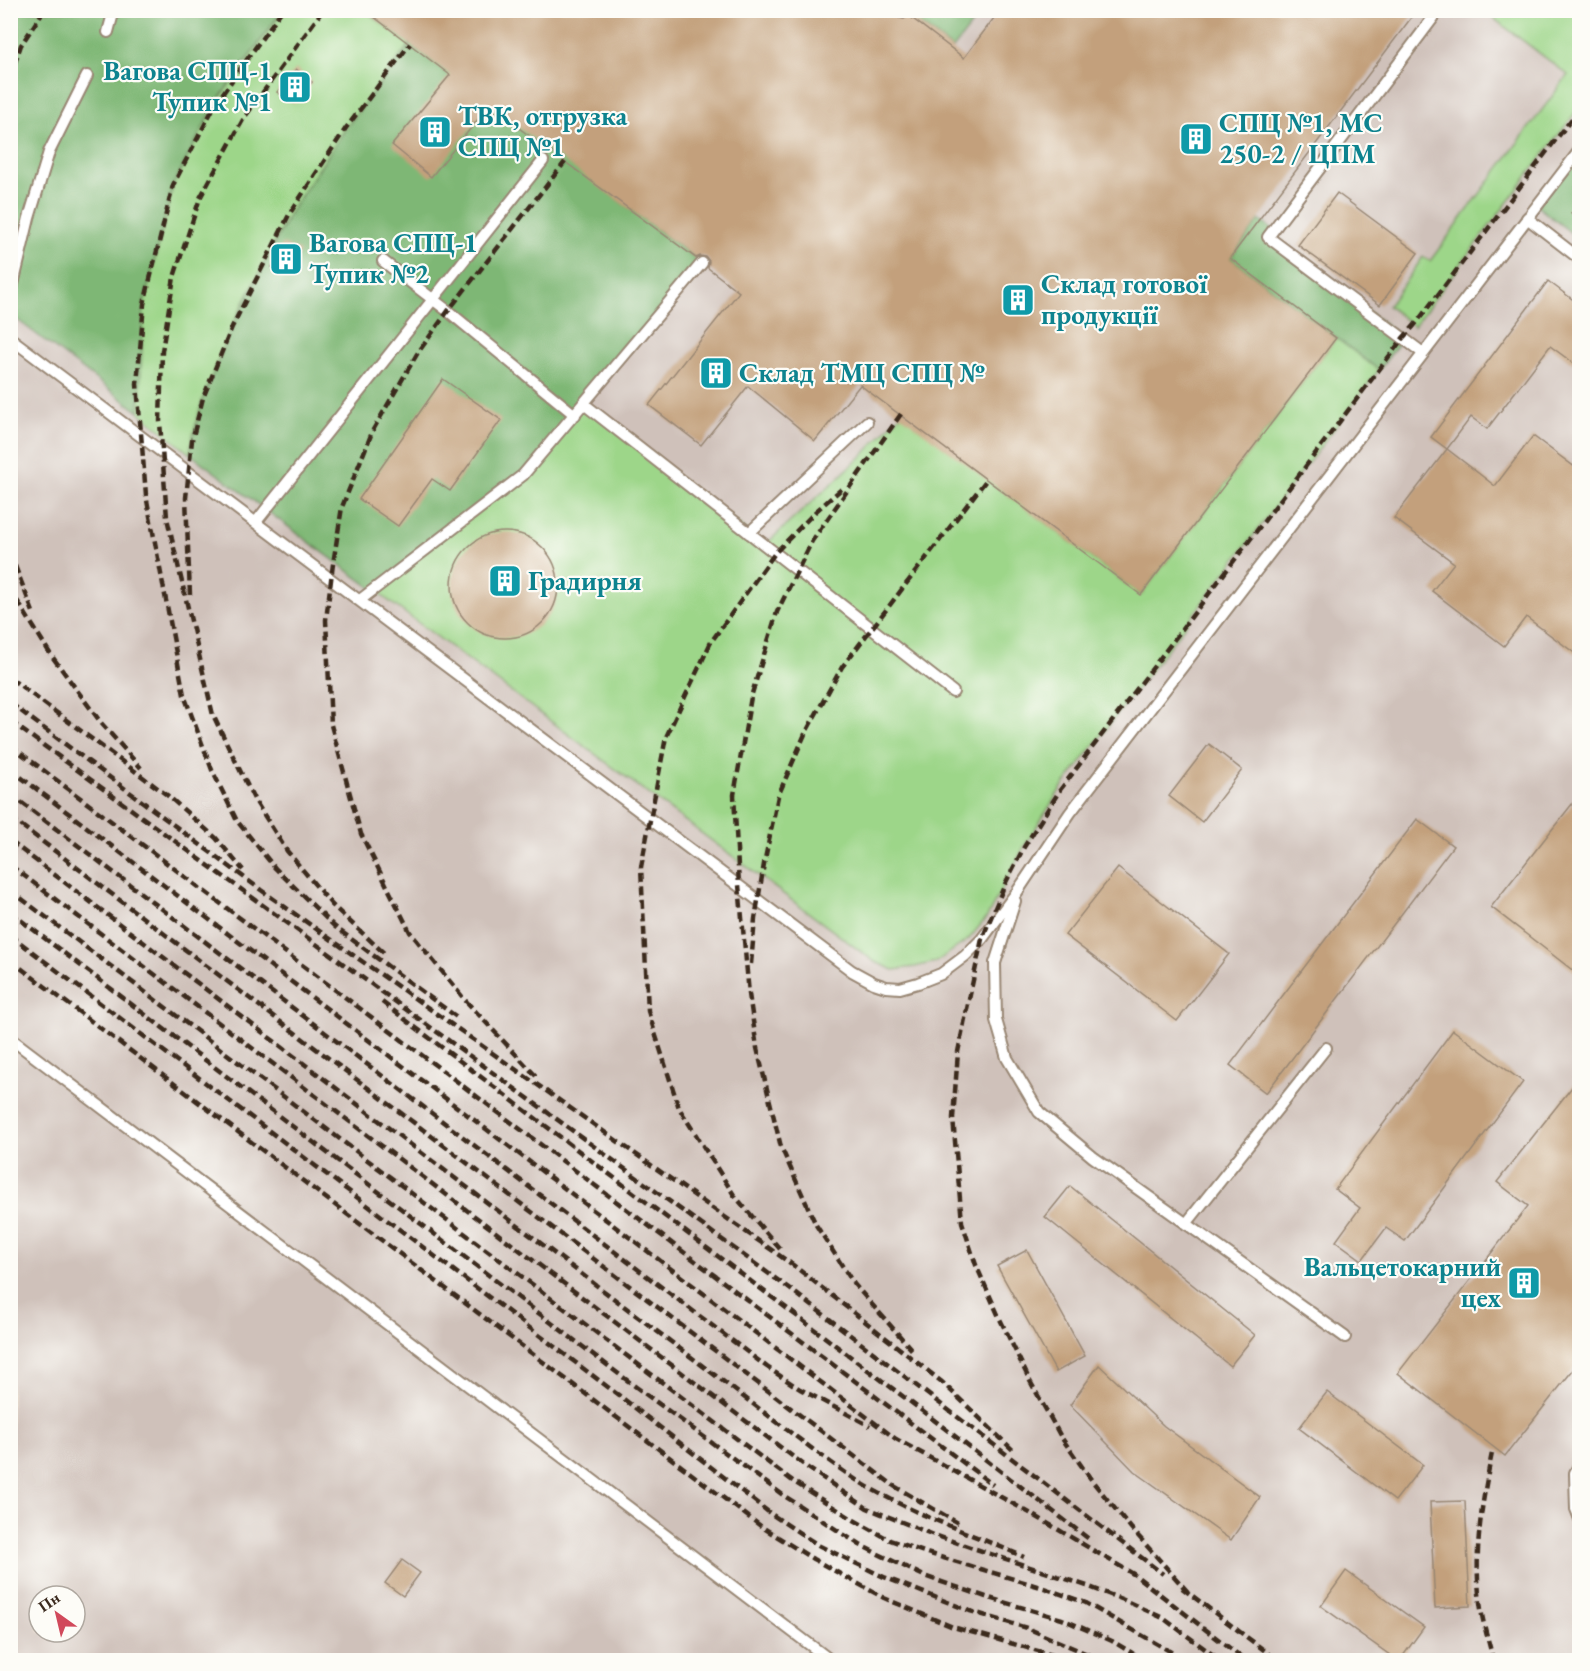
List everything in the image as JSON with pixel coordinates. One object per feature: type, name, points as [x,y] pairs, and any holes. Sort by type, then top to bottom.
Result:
[{"type":"lane","points":[[108,32],[114,10]]},
{"type":"lane","points":[[1423,353],[1268,237],[1439,10]]},
{"type":"lane","points":[[10,297],[29,218],[49,152],[87,76]]},
{"type":"lane","points":[[10,338],[852,971],[874,983],[900,988],[941,974],[965,957],[982,939],[1070,813],[1580,150]]},
{"type":"lane","points":[[256,522],[543,161]]},
{"type":"lane","points":[[1527,218],[1580,258]]},
{"type":"lane","points":[[383,261],[575,415]]},
{"type":"lane","points":[[360,600],[523,475],[702,263]]},
{"type":"lane","points":[[584,404],[953,692]]},
{"type":"lane","points":[[749,533],[867,422]]},
{"type":"lane","points":[[1017,892],[995,963],[996,1020],[1007,1058],[1039,1112],[1093,1157],[1345,1337]]},
{"type":"lane","points":[[10,1038],[830,1660]]},
{"type":"lane","points":[[1186,1224],[1326,1048]]},
{"type":"lane","points":[[1580,1464],[1575,1473],[1576,1509],[1580,1519]]},
{"type":"path","points":[[1580,204],[1572,213],[1580,219]]},
{"type":"shaded area","points":[[11,11],[1579,11],[1579,1660],[11,1660]]},
{"type":"green space","points":[[10,11],[282,11],[216,103],[173,185],[144,304],[139,412],[11,315]]},
{"type":"green space","points":[[282,11],[365,11],[410,44],[346,128],[290,213],[232,327],[203,398],[190,454],[139,412],[137,384],[144,304],[173,185],[216,103]]},
{"type":"green space","points":[[922,11],[982,11],[953,49],[915,20]]},
{"type":"green space","points":[[1484,11],[1579,11],[1579,108],[1414,326],[1388,306],[1423,257],[1430,261],[1568,75]]},
{"type":"green space","points":[[410,44],[702,263],[523,475],[374,590],[190,454],[203,398],[232,327],[290,213],[346,128]]},
{"type":"green space","points":[[1579,150],[1579,239],[1537,206]]},
{"type":"green space","points":[[1259,220],[1273,230],[1268,236],[1403,338],[1379,370],[1230,258]]},
{"type":"green space","points":[[1336,338],[1379,370],[1060,790],[1024,847],[987,917],[969,939],[936,962],[894,970],[875,962],[374,590],[584,404],[765,545],[864,454],[901,414],[1141,595]]},
{"type":"building","name":"Склад готової продукції","points":[[365,10],[896,10],[896,16],[904,19],[909,16],[964,58],[1000,10],[1417,10],[1230,258],[1336,338],[1141,595],[860,385],[815,441],[748,386],[701,445],[649,405],[739,292],[708,268],[709,261],[706,257],[696,258],[489,106],[431,177],[392,145],[450,75]]},
{"type":"building","name":"Вагова СПЦ-1 Тупик №1","points":[[296,69],[312,82],[294,103],[277,92]]},
{"type":"building","points":[[1337,193],[1418,253],[1380,305],[1298,245]]},
{"type":"building","name":"Вагова СПЦ-1 Тупик №2","points":[[282,244],[300,251],[290,274],[272,267]]},
{"type":"building","points":[[1548,281],[1580,305],[1580,368],[1550,346],[1487,429],[1471,417],[1447,449],[1431,437]]},
{"type":"building","points":[[443,379],[501,420],[450,491],[432,479],[398,526],[359,499]]},
{"type":"building","points":[[1533,436],[1580,471],[1580,657],[1526,617],[1504,646],[1432,591],[1454,563],[1394,518],[1447,449],[1495,486]]},
{"type":"building","name":"Градирня","points":[[505,532],[525,536],[542,548],[554,565],[558,585],[554,605],[542,622],[525,634],[505,638],[485,634],[468,622],[456,605],[452,585],[456,565],[468,548],[485,536]]},
{"type":"building","points":[[1209,744],[1242,770],[1202,822],[1169,796]]},
{"type":"building","points":[[1580,794],[1580,976],[1491,907]]},
{"type":"building","points":[[1417,819],[1453,846],[1266,1093],[1230,1065]]},
{"type":"building","points":[[1118,868],[1229,954],[1177,1021],[1065,935]]},
{"type":"building","points":[[1453,1030],[1523,1082],[1405,1241],[1386,1228],[1362,1260],[1336,1241],[1360,1208],[1335,1189]]},
{"type":"building","name":"Вальцетокарний цех","points":[[1580,1077],[1580,1361],[1505,1456],[1398,1373],[1528,1206],[1497,1182]]},
{"type":"building","points":[[1070,1186],[1255,1335],[1230,1366],[1045,1217]]},
{"type":"building","points":[[1027,1250],[1085,1356],[1056,1372],[997,1266]]},
{"type":"building","points":[[1099,1365],[1164,1426],[1260,1497],[1231,1540],[1134,1471],[1070,1405]]},
{"type":"building","points":[[1327,1392],[1423,1465],[1395,1501],[1299,1428]]},
{"type":"building","points":[[1465,1501],[1470,1606],[1435,1608],[1430,1502]]},
{"type":"building","points":[[402,1560],[420,1573],[403,1596],[385,1583]]},
{"type":"building","points":[[1346,1571],[1424,1627],[1400,1660],[1321,1606]]},
{"type":"railway","points":[[10,77],[21,45],[44,10]]},
{"type":"railway","points":[[282,10],[216,103],[173,185],[144,304],[137,384],[146,495],[184,695],[212,770],[237,821],[275,868],[335,927],[458,1018]]},
{"type":"railway","points":[[323,10],[244,118],[200,198],[174,277],[162,351],[160,422],[167,518],[213,715],[254,799],[287,851],[332,905],[385,954]]},
{"type":"railway","points":[[190,595],[186,498],[192,440],[203,398],[232,327],[290,213],[346,128],[410,44]]},
{"type":"railway","points":[[1188,1592],[1093,1482],[1061,1437],[1030,1381],[1000,1319],[976,1265],[962,1222],[953,1118],[958,1052],[982,939],[1005,884],[1024,847],[1060,790],[1580,108]]},
{"type":"railway","points":[[536,1076],[465,1000],[410,932],[361,834],[331,725],[326,620],[342,507],[373,430],[417,354],[565,162]]},
{"type":"railway","points":[[901,414],[812,541],[777,612],[751,697],[734,795],[749,994],[757,1048],[781,1147],[816,1225],[854,1284],[913,1351]]},
{"type":"railway","points":[[751,964],[755,919],[778,796],[805,734],[842,667],[987,479]]},
{"type":"railway","points":[[780,1249],[734,1195],[679,1108],[648,1011],[641,867],[666,737],[711,642],[775,553],[815,512],[845,486]]},
{"type":"railway","points":[[10,553],[33,612]]},
{"type":"railway","points":[[10,589],[51,655],[102,724],[141,768]]},
{"type":"railway","points":[[10,678],[167,795],[216,838],[243,870]]},
{"type":"railway","points":[[10,703],[261,890],[793,1265],[942,1382],[1015,1452]]},
{"type":"railway","points":[[10,721],[794,1292],[1163,1574]]},
{"type":"railway","points":[[10,745],[993,1485]]},
{"type":"railway","points":[[10,769],[896,1439],[1037,1517],[1135,1575],[1245,1660]]},
{"type":"railway","points":[[10,794],[767,1367],[800,1389],[870,1426]]},
{"type":"railway","points":[[10,817],[894,1486],[958,1523]]},
{"type":"railway","points":[[10,841],[819,1454],[862,1484],[895,1501],[1024,1557]]},
{"type":"railway","points":[[10,865],[808,1468],[867,1508],[934,1535],[1124,1600],[1163,1618],[1220,1660]]},
{"type":"railway","points":[[10,890],[794,1482],[890,1540],[1086,1603],[1185,1660]]},
{"type":"railway","points":[[10,912],[636,1387],[783,1495],[860,1545],[924,1576],[1062,1619],[1112,1641],[1144,1660]]},
{"type":"railway","points":[[10,935],[625,1400],[771,1514],[818,1545],[884,1577],[970,1611],[1027,1628],[1101,1660]]},
{"type":"railway","points":[[10,960],[762,1527],[813,1559],[884,1598],[953,1627],[1070,1660]]},
{"type":"railway","points":[[382,1002],[1089,1539]]},
{"type":"railway","points":[[1492,1453],[1481,1513],[1478,1574],[1482,1615],[1493,1660]]},
{"type":"railway","points":[[1182,1588],[1277,1660]]},
{"type":"place","name":"Вагова СПЦ-1 Тупик №1","points":[[295,87]]},
{"type":"place","name":"ТВК, отгрузка СПЦ №1","points":[[435,132]]},
{"type":"place","name":"СПЦ №1, МС 250-2 / ЦПМ","points":[[1196,139]]},
{"type":"place","name":"Вагова СПЦ-1 Тупик №2","points":[[286,259]]},
{"type":"place","name":"Склад готової продукції","points":[[1018,300]]},
{"type":"place","name":"Склад ТМЦ СПЦ №","points":[[716,373]]},
{"type":"place","name":"Градирня","points":[[505,581]]},
{"type":"place","name":"Вальцетокарний цех","points":[[1524,1283]]}]
